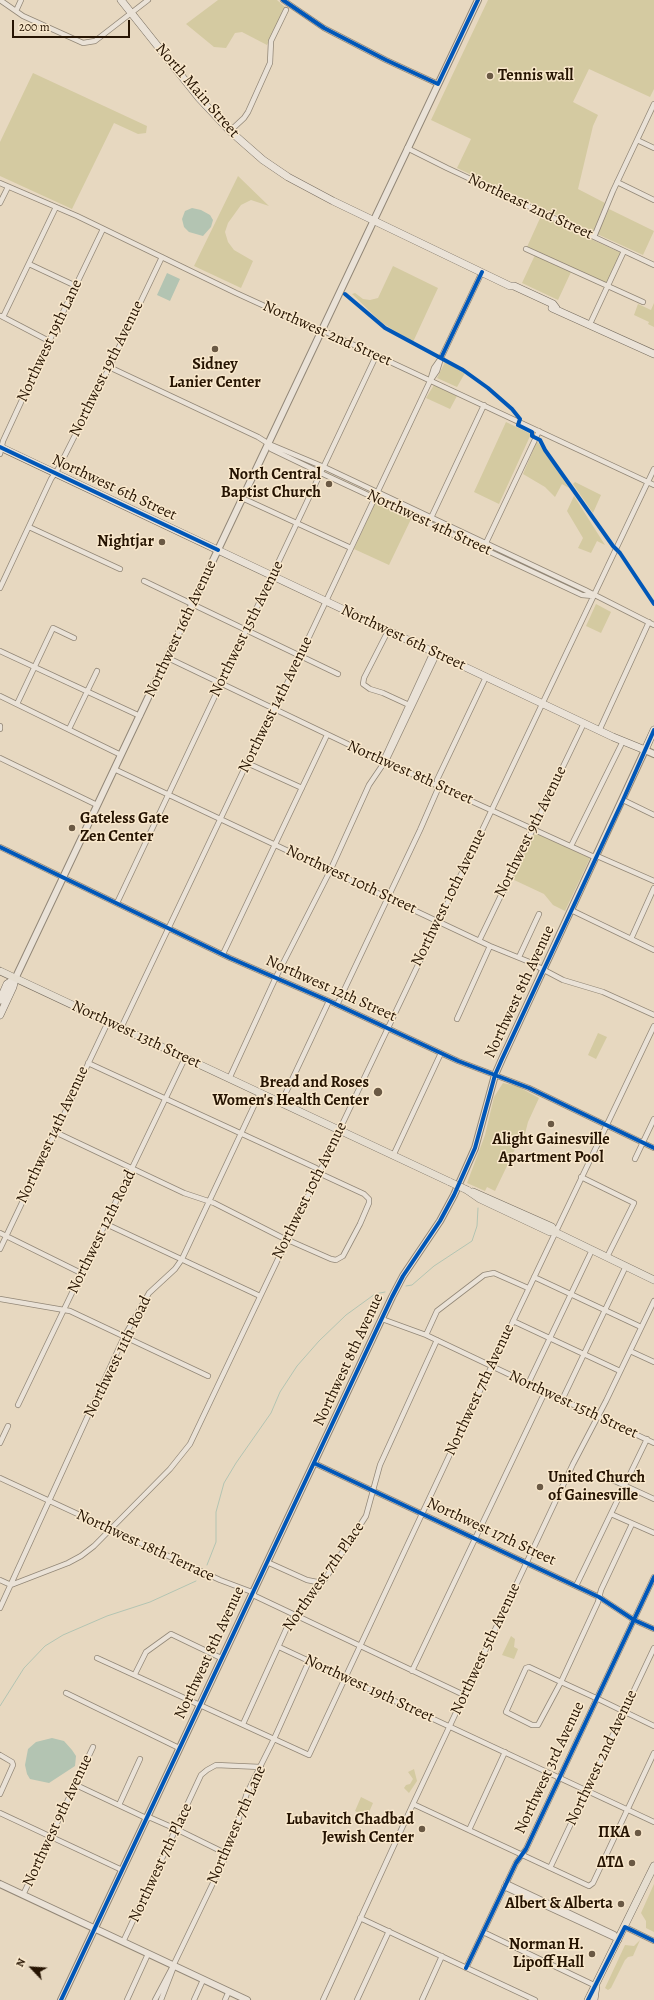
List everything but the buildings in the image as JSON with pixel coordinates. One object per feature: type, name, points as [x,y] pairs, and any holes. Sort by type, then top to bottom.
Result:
[{"type":"main road","name":"North Main Street","points":[[121,0],[199,98],[230,131],[263,160],[288,177],[373,220],[482,272],[536,301],[551,308],[556,308],[654,354]]},
{"type":"main road","name":"Northwest 6th Street","points":[[0,450],[56,474],[599,731],[645,750]]},
{"type":"main road","name":"Northwest 8th Avenue","points":[[645,750],[654,730]]},
{"type":"main road","name":"Northwest 13th Street","points":[[0,971],[393,1156],[552,1227],[555,1232],[654,1280]]},
{"type":"main road","points":[[0,1000],[7,984],[15,979]]},
{"type":"main road","name":"Northwest 16th Avenue","points":[[0,1015],[13,987],[15,979]]},
{"type":"main road","points":[[588,2000],[619,1940],[654,1866]]},
{"type":"main road","points":[[594,2000],[596,1986]]},
{"type":"street","points":[[0,0],[22,16],[83,43],[95,41],[148,0]]},
{"type":"street","points":[[16,11],[21,0]]},
{"type":"street","points":[[283,0],[324,28],[386,60],[438,84]]},
{"type":"street","name":"Northwest 16th Avenue","points":[[15,979],[478,0]]},
{"type":"street","points":[[230,131],[244,118],[248,112],[270,63],[271,41],[286,10]]},
{"type":"street","points":[[594,237],[617,182],[654,104]]},
{"type":"street","points":[[637,140],[654,148]]},
{"type":"street","name":"Northeast 2nd Street","points":[[407,148],[451,171],[654,265]]},
{"type":"street","points":[[617,182],[654,200]]},
{"type":"street","name":"Northwest 2nd Street","points":[[0,183],[56,207],[654,485]]},
{"type":"street","points":[[0,203],[8,187]]},
{"type":"street","points":[[49,341],[1,316],[29,264],[56,207]]},
{"type":"street","name":"Northwest 19th Lane","points":[[0,450],[49,341],[103,229]]},
{"type":"street","points":[[526,249],[643,302]]},
{"type":"street","points":[[590,324],[624,251]]},
{"type":"street","name":"Northwest 19th Avenue","points":[[0,588],[51,479],[56,474],[162,257]]},
{"type":"street","points":[[29,264],[76,286]]},
{"type":"street","name":"Northwest 14th Avenue","points":[[121,1028],[247,763],[275,709],[430,381],[434,368],[441,358],[482,272]]},
{"type":"street","name":"Northwest 15th Avenue","points":[[117,902],[376,356]]},
{"type":"street","name":"Northwest 4th Street","points":[[109,367],[258,437],[268,444],[324,467],[375,495]]},
{"type":"street","points":[[430,520],[484,405]]},
{"type":"street","points":[[484,546],[539,431]]},
{"type":"street","name":"Northwest 4th Street","points":[[268,444],[271,449],[321,473],[430,520],[582,595],[593,596]]},
{"type":"street","name":"Northwest 10th Avenue","points":[[11,1585],[68,1563],[94,1546],[170,1469],[190,1444],[286,1239],[654,468]]},
{"type":"street","points":[[242,498],[351,548]]},
{"type":"street","points":[[29,527],[120,569]]},
{"type":"street","name":"Northwest 4th Street","points":[[484,546],[538,568],[654,625]]},
{"type":"street","points":[[536,573],[538,568]]},
{"type":"street","points":[[144,581],[338,674]]},
{"type":"street","points":[[564,586],[565,581]]},
{"type":"street","points":[[599,731],[649,622]]},
{"type":"street","points":[[17,704],[53,628],[74,638]]},
{"type":"street","points":[[388,631],[364,678],[363,684],[370,689],[410,705]]},
{"type":"street","points":[[0,651],[140,716]]},
{"type":"street","points":[[229,1079],[276,977],[330,870],[369,785],[383,761],[435,653]]},
{"type":"street","name":"Northwest 8th Street","points":[[168,658],[437,786],[592,856],[597,856],[654,881]]},
{"type":"street","points":[[68,729],[97,671]]},
{"type":"street","points":[[337,1005],[437,791],[437,780],[486,677]]},
{"type":"street","points":[[0,696],[121,755]]},
{"type":"street","name":"Northwest 9th Avenue","points":[[479,941],[584,723]]},
{"type":"street","points":[[223,954],[328,735]]},
{"type":"street","points":[[571,846],[623,741]]},
{"type":"street","name":"Northwest 6th Street","points":[[645,750],[654,754]]},
{"type":"street","name":"Northwest 8th Avenue","points":[[61,2000],[382,1319],[403,1276],[440,1221],[454,1195],[475,1148],[495,1075],[645,750]]},
{"type":"street","points":[[0,758],[97,805]]},
{"type":"street","points":[[247,763],[302,788]]},
{"type":"street","name":"Northwest 10th Street","points":[[114,770],[275,844],[490,946],[519,957],[574,984],[603,992],[654,1015]]},
{"type":"street","points":[[623,800],[654,815]]},
{"type":"street","name":"Northwest 12th Street","points":[[0,847],[223,954],[441,1053],[535,1090],[654,1148]]},
{"type":"street","points":[[631,939],[654,888]]},
{"type":"street","points":[[571,910],[654,950]]},
{"type":"street","points":[[519,957],[539,914]]},
{"type":"street","points":[[457,1019],[490,946]]},
{"type":"street","points":[[281,1103],[329,1001]]},
{"type":"street","name":"Northwest 14th Avenue","points":[[0,1249],[108,1022]]},
{"type":"street","name":"Northwest 7th Avenue","points":[[274,1739],[309,1754],[528,1288],[654,1026]]},
{"type":"street","points":[[393,1156],[441,1053]]},
{"type":"street","name":"Northwest 12th Road","points":[[18,1405],[185,1058]]},
{"type":"street","points":[[55,1132],[184,1193],[209,1202],[286,1239],[336,1260],[346,1251],[366,1211],[369,1199],[364,1194],[323,1175],[319,1171],[88,1063]]},
{"type":"street","name":"Northwest 11th Road","points":[[0,1608],[50,1502],[124,1337],[149,1292],[175,1269],[182,1259],[260,1093]]},
{"type":"street","points":[[635,1158],[654,1119]]},
{"type":"street","points":[[581,1177],[634,1202],[608,1257]]},
{"type":"street","points":[[106,1224],[260,1296]]},
{"type":"street","points":[[0,1233],[81,1273]]},
{"type":"street","points":[[528,1384],[592,1250]]},
{"type":"street","points":[[562,1400],[626,1266]]},
{"type":"street","points":[[426,1335],[437,1311],[484,1275],[494,1273],[528,1288]]},
{"type":"street","points":[[534,1277],[641,1327]]},
{"type":"street","points":[[0,1299],[70,1311],[208,1376]]},
{"type":"street","name":"Northwest 5th Avenue","points":[[323,2000],[449,1726],[654,1301]]},
{"type":"street","name":"Northwest 15th Street","points":[[382,1319],[426,1335],[654,1442]]},
{"type":"street","points":[[513,1321],[620,1371]]},
{"type":"street","name":"Northwest 7th Place","points":[[243,1724],[279,1647],[283,1634],[295,1615],[322,1583],[350,1544],[366,1516],[380,1465],[437,1340]]},
{"type":"street","points":[[630,1351],[654,1362]]},
{"type":"street","points":[[412,1671],[545,1392]]},
{"type":"street","points":[[0,1443],[8,1426]]},
{"type":"street","points":[[576,1586],[647,1439]]},
{"type":"street","name":"Northwest 17th Street","points":[[314,1463],[599,1597],[634,1620],[654,1629]]},
{"type":"street","points":[[606,1477],[654,1499]]},
{"type":"street","name":"Northwest 18th Terrace","points":[[0,1478],[109,1530],[220,1580],[252,1592],[255,1596],[464,1695]]},
{"type":"street","points":[[611,1514],[654,1534]]},
{"type":"street","points":[[632,1524],[560,1682],[538,1725],[534,1726],[506,1712],[526,1668],[560,1682],[596,1698],[654,1726]]},
{"type":"street","points":[[267,1562],[307,1580],[322,1583]]},
{"type":"street","name":"Northwest 3rd Avenue","points":[[466,1968],[505,1885],[521,1855],[526,1849],[654,1577]]},
{"type":"street","points":[[0,1580],[11,1585]]},
{"type":"street","points":[[135,1674],[146,1652],[171,1634],[221,1658]]},
{"type":"street","name":"Northwest 19th Street","points":[[279,1647],[654,1822]]},
{"type":"street","name":"Northwest 2nd Avenue","points":[[550,1868],[654,1648]]},
{"type":"street","points":[[97,1658],[135,1674],[274,1739]]},
{"type":"street","name":"Northwest 7th Lane","points":[[155,2000],[227,1854],[247,1793],[261,1767],[309,1661]]},
{"type":"street","points":[[66,1693],[179,1748]]},
{"type":"street","name":"Northwest 9th Avenue","points":[[23,1895],[93,1748]]},
{"type":"street","points":[[469,1830],[505,1752]]},
{"type":"street","points":[[413,1804],[586,1886],[590,1886],[593,1884],[654,1753]]},
{"type":"street","points":[[0,1755],[12,1762],[13,1765],[0,1794]]},
{"type":"street","points":[[119,1805],[140,1759]]},
{"type":"street","name":"Northwest 7th Place","points":[[123,1942],[202,1775],[216,1765],[230,1764],[261,1767]]},
{"type":"street","points":[[76,1785],[146,1818],[151,1818],[176,1829],[227,1854]]},
{"type":"street","points":[[0,1813],[122,1870]]},
{"type":"street","points":[[0,1884],[247,2000]]},
{"type":"street","points":[[505,1885],[619,1940]]},
{"type":"street","points":[[360,1918],[535,2000]]},
{"type":"street","points":[[625,1927],[654,1941]]},
{"type":"street","points":[[357,2000],[389,1931]]},
{"type":"street","points":[[482,1932],[596,1986]]},
{"type":"street","points":[[127,2000],[148,1954]]},
{"type":"street","points":[[422,2000],[442,1956]]},
{"type":"street","name":"Northwest 7th Lane","points":[[161,2000],[173,1966]]},
{"type":"street","points":[[194,2000],[203,1980]]},
{"type":"street","points":[[225,2000],[229,1992]]},
{"type":"shaded area","points":[[218,0],[277,0],[285,7],[267,45],[242,32],[235,33],[226,48],[214,47],[186,24]]},
{"type":"shaded area","points":[[488,0],[654,0],[654,89],[650,97],[589,69],[573,102],[598,115],[593,126],[578,189],[605,203],[593,232],[457,168],[471,139],[431,120]]},
{"type":"shaded area","points":[[33,73],[147,126],[146,133],[138,134],[114,123],[72,209],[0,176],[0,142]]},
{"type":"shaded area","points":[[238,176],[269,206],[251,200],[241,205],[228,223],[225,232],[228,242],[234,250],[253,261],[241,288],[194,266]]},
{"type":"shaded area","points":[[192,208],[201,210],[210,215],[213,220],[211,227],[203,236],[189,232],[184,227],[182,219],[185,211]]},
{"type":"shaded area","points":[[609,209],[654,231],[643,255],[597,234]]},
{"type":"shaded area","points":[[541,216],[621,253],[607,284],[527,247]]},
{"type":"shaded area","points":[[535,255],[571,272],[558,300],[522,283]]},
{"type":"shaded area","points":[[393,266],[438,288],[413,342],[382,323],[352,294],[355,293],[363,299],[370,300],[378,298]]},
{"type":"shaded area","points":[[167,273],[180,279],[170,301],[157,295]]},
{"type":"shaded area","points":[[654,303],[654,327],[648,324],[649,322],[634,315],[638,304],[651,310]]},
{"type":"shaded area","points":[[445,362],[465,373],[457,387],[437,378]]},
{"type":"shaded area","points":[[434,385],[457,396],[450,409],[426,398]]},
{"type":"shaded area","points":[[506,422],[531,434],[499,504],[474,492]]},
{"type":"shaded area","points":[[537,441],[569,488],[562,484],[555,497],[545,487],[523,474]]},
{"type":"shaded area","points":[[575,482],[601,495],[593,513],[573,484]]},
{"type":"shaded area","points":[[574,496],[605,545],[597,541],[591,553],[578,548],[583,538],[567,511]]},
{"type":"shaded area","points":[[376,501],[412,517],[389,565],[354,549]]},
{"type":"shaded area","points":[[596,604],[611,612],[601,633],[586,626]]},
{"type":"shaded area","points":[[535,833],[590,858],[565,911],[553,905],[544,894],[512,879]]},
{"type":"shaded area","points":[[598,1033],[607,1037],[596,1059],[588,1055]]},
{"type":"shaded area","points":[[503,1083],[517,1086],[539,1098],[528,1122],[525,1134],[517,1145],[495,1191],[487,1187],[485,1191],[467,1183],[485,1135],[494,1097]]},
{"type":"shaded area","points":[[511,1636],[515,1639],[514,1647],[518,1649],[514,1659],[502,1655]]},
{"type":"shaded area","points":[[52,1738],[64,1741],[72,1750],[76,1756],[75,1766],[49,1783],[30,1779],[25,1765],[28,1749],[36,1742]]},
{"type":"shaded area","points":[[414,1769],[417,1781],[409,1793],[404,1788],[406,1785],[410,1784],[413,1779],[408,1772]]},
{"type":"shaded area","points":[[361,1797],[373,1803],[367,1817],[355,1811]]},
{"type":"shaded area","points":[[654,1884],[654,1932],[646,1928],[646,1921],[641,1913]]},
{"type":"shaded area","points":[[640,1940],[633,1956],[628,1957],[625,1960],[611,1988],[608,1990],[605,1988],[625,1945],[634,1946]]},
{"type":"waterway","points":[[406,1286],[412,1285],[434,1266],[472,1241],[477,1226],[478,1208]]},
{"type":"waterway","points":[[207,1565],[216,1542],[216,1512],[224,1483],[271,1413],[280,1392],[297,1366],[319,1341],[346,1315],[375,1294],[385,1292]]},
{"type":"waterway","points":[[0,1706],[24,1668],[45,1646],[63,1635],[107,1616],[150,1602],[196,1581]]},
{"type":"cycle path","points":[[283,0],[324,28],[386,60],[438,84],[478,0]]},
{"type":"cycle path","points":[[441,358],[482,272]]},
{"type":"cycle path","points":[[345,294],[385,328],[463,370],[488,388],[512,409],[520,419],[518,425],[532,432],[532,436],[540,440],[545,450],[613,546],[620,553],[654,604]]},
{"type":"cycle path","points":[[0,447],[218,550]]},
{"type":"cycle path","points":[[61,2000],[392,1297],[403,1276],[440,1221],[454,1195],[475,1148],[495,1075],[654,730]]},
{"type":"cycle path","points":[[0,847],[230,958],[329,1001],[458,1061],[529,1088],[654,1148]]},
{"type":"cycle path","points":[[314,1463],[599,1597],[634,1620],[654,1629]]},
{"type":"cycle path","points":[[466,1968],[516,1863],[526,1849],[654,1577]]},
{"type":"cycle path","points":[[588,2000],[625,1927],[654,1941]]},
{"type":"place","name":"Tennis wall","points":[[490,76]]},
{"type":"place","name":"Sidney Lanier Center","points":[[215,349]]},
{"type":"place","name":"North Central Baptist Church","points":[[329,484]]},
{"type":"place","name":"Nightjar","points":[[162,542]]},
{"type":"place","name":"Gateless Gate Zen Center","points":[[72,828]]},
{"type":"place","name":"Bread and Roses Women's Health Center","points":[[378,1092]]},
{"type":"place","name":"Alight Gainesville Apartment Pool","points":[[551,1124]]},
{"type":"place","name":"United Church of Gainesville","points":[[540,1487]]},
{"type":"place","name":"Lubavitch Chadbad Jewish Center","points":[[422,1829]]},
{"type":"place","name":"ΠΚΑ","points":[[638,1833]]},
{"type":"place","name":"ΔΤΔ","points":[[632,1863]]},
{"type":"place","name":"Albert & Alberta","points":[[621,1904]]},
{"type":"place","name":"Norman H. Lipoff Hall","points":[[592,1954]]}]
